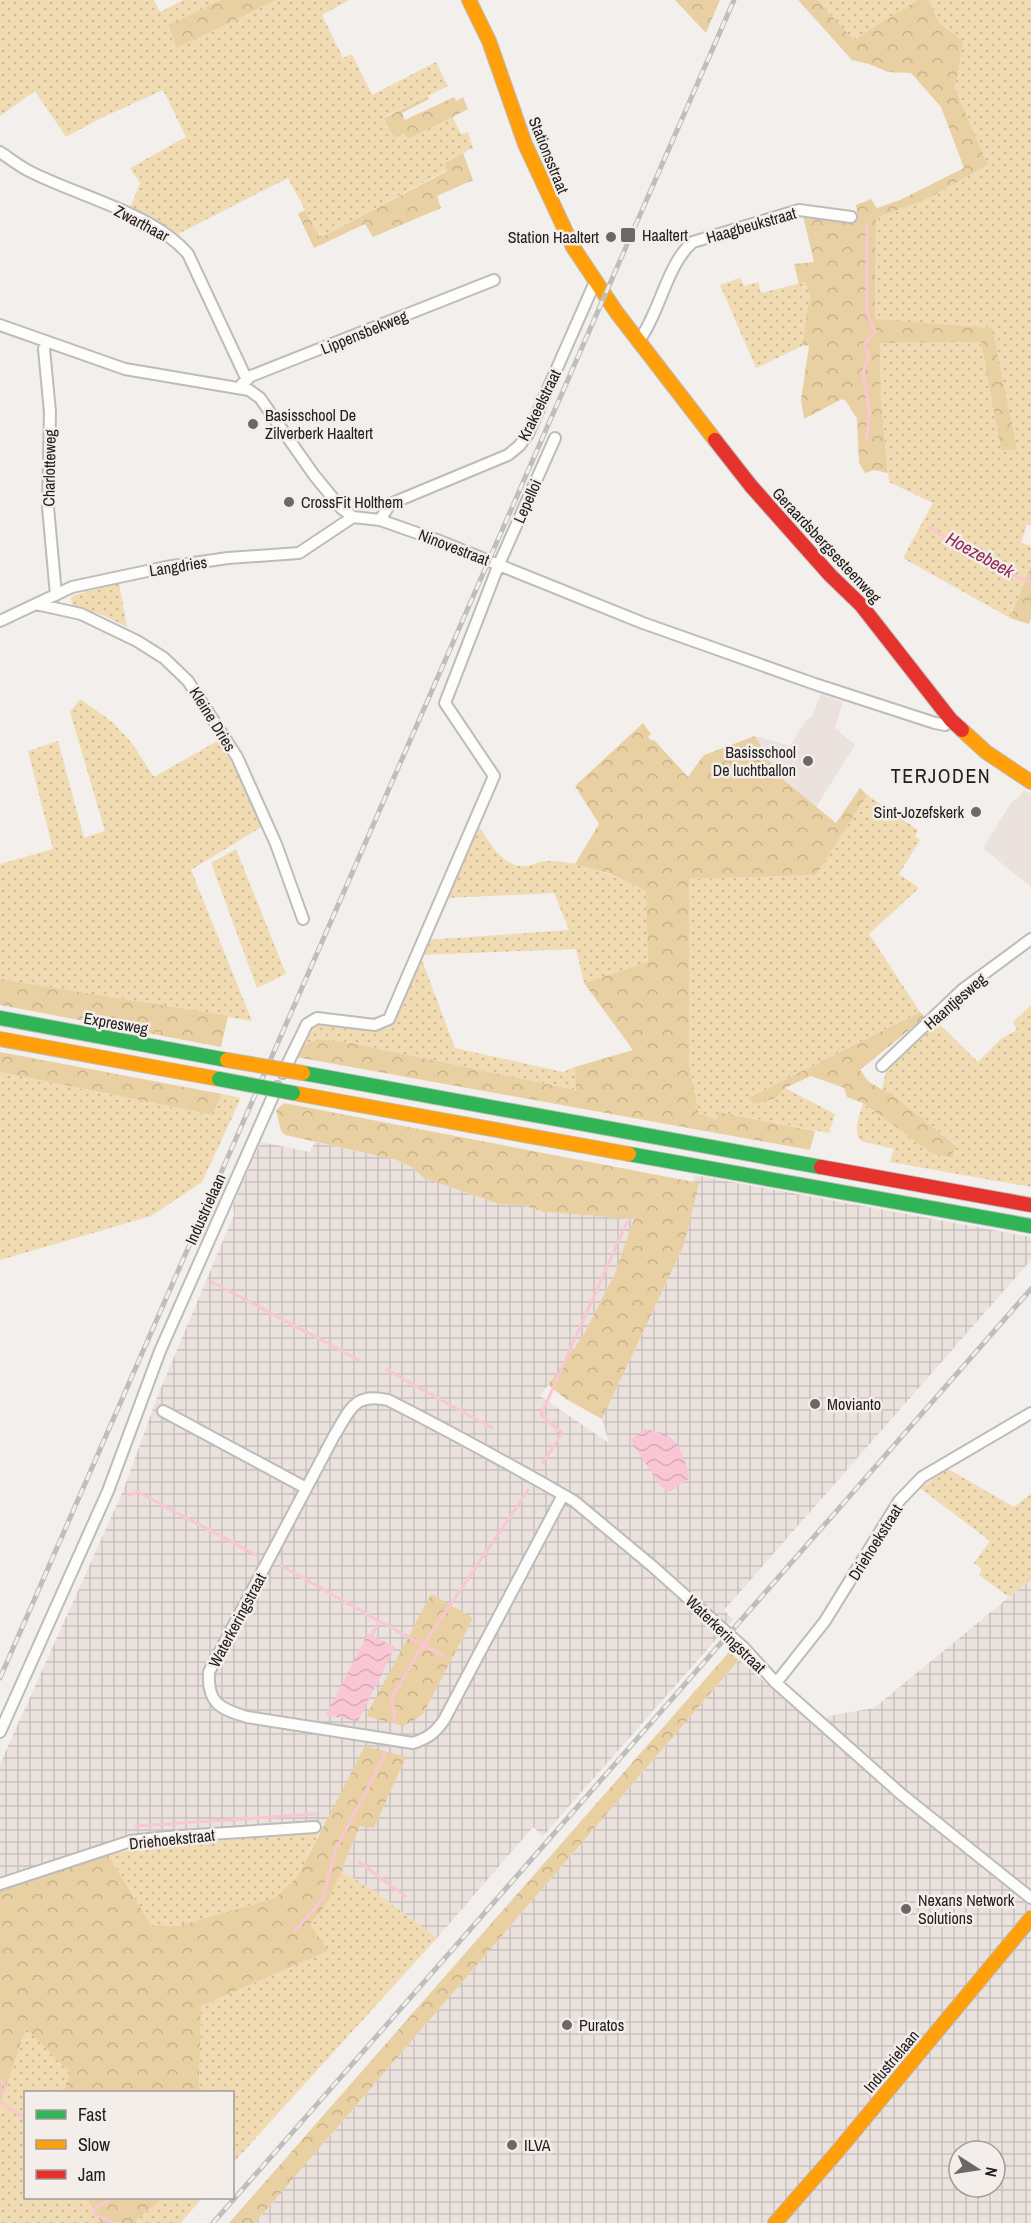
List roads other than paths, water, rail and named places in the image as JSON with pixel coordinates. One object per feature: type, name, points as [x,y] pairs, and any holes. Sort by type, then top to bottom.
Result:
[{"type":"main road","name":"Stationsstraat","points":[[469,0],[489,41],[525,144],[548,196],[569,240],[617,313]]},
{"type":"main road","name":"Geraardsbergsesteenweg","points":[[617,313],[751,486],[861,605],[951,720],[986,752],[1031,782]]},
{"type":"main road","name":"Expresweg","points":[[0,1018],[1031,1205]]},
{"type":"main road","points":[[0,1040],[1031,1226]]},
{"type":"main road","name":"Industrielaan","points":[[775,2223],[837,2152],[1031,1918]]},
{"type":"street","name":"Zwarthaar","points":[[0,152],[27,170],[116,209],[176,241],[188,254],[247,380]]},
{"type":"street","name":"Haagbeukstraat","points":[[638,342],[650,326],[681,254],[693,242],[799,210],[851,217]]},
{"type":"street","name":"Lippensbekweg","points":[[237,388],[247,380],[286,362],[494,280]]},
{"type":"street","name":"Krakeelstraat","points":[[380,520],[390,504],[508,455],[519,447],[528,434],[595,282]]},
{"type":"street","points":[[0,325],[125,369],[249,390],[260,398],[314,476],[341,508],[353,517]]},
{"type":"street","name":"Charlotteweg","points":[[46,341],[44,349],[50,412],[48,507],[56,595]]},
{"type":"street","name":"Lepelloi","points":[[494,776],[445,703],[499,564],[555,438]]},
{"type":"street","name":"Ninovestraat","points":[[353,517],[380,520],[499,564],[642,623],[815,684],[935,723],[945,725],[951,720]]},
{"type":"street","name":"Langdries","points":[[0,621],[72,587],[166,567],[228,558],[299,553],[353,517]]},
{"type":"street","name":"Kleine Dries","points":[[36,604],[81,614],[137,641],[164,658],[188,681],[237,757],[276,844],[303,919]]},
{"type":"street","name":"Industrielaan","points":[[0,1732],[108,1491],[160,1351],[307,1024],[317,1018],[375,1025],[389,1019],[494,776]]},
{"type":"street","name":"Haantjesweg","points":[[882,1066],[962,990],[1031,939]]},
{"type":"street","name":"Waterkeringstraat","points":[[563,1495],[435,1733],[413,1743],[247,1717],[230,1712],[213,1699],[208,1688],[209,1672],[306,1488],[349,1412],[357,1401],[372,1396],[388,1400],[485,1450],[574,1501],[744,1647],[776,1683]]},
{"type":"street","points":[[163,1411],[306,1488]]},
{"type":"street","name":"Driehoekstraat","points":[[776,1683],[825,1622],[899,1501],[922,1477],[1031,1413]]},
{"type":"street","points":[[776,1683],[901,1794],[1031,1898]]},
{"type":"street","name":"Driehoekstraat","points":[[0,1884],[131,1841],[167,1836],[315,1827]]},
{"type":"water","points":[[644,1429],[671,1438],[684,1458],[690,1478],[670,1492],[661,1487],[630,1440]]},
{"type":"water","points":[[368,1633],[395,1647],[358,1721],[326,1715]]},
{"type":"waterway","name":"Hoezebeek","points":[[867,226],[867,314],[875,331],[865,344],[869,356],[863,372],[869,408],[867,441]]},
{"type":"waterway","name":"Hoezebeek","points":[[929,527],[998,569],[1031,582]]},
{"type":"waterway","points":[[543,1463],[562,1433],[541,1415],[627,1222]]},
{"type":"waterway","points":[[212,1282],[359,1360]]},
{"type":"waterway","points":[[387,1370],[492,1428]]},
{"type":"waterway","points":[[395,1721],[392,1697],[423,1645],[528,1490]]},
{"type":"waterway","points":[[126,1496],[138,1492],[256,1555]]},
{"type":"waterway","points":[[282,1566],[379,1621],[372,1635]]},
{"type":"waterway","points":[[379,1621],[444,1656]]},
{"type":"waterway","points":[[295,1931],[323,1898],[335,1851],[385,1754]]},
{"type":"waterway","points":[[136,1826],[315,1814]]},
{"type":"waterway","points":[[359,1862],[405,1896]]},
{"type":"waterway","points":[[0,2080],[6,2086],[4,2091],[0,2092]]},
{"type":"waterway","points":[[0,2102],[21,2116],[24,2115]]},
{"type":"waterway","points":[[108,2199],[96,2207],[94,2212],[114,2223]]},
{"type":"railway","points":[[0,1678],[734,0]]},
{"type":"railway","points":[[213,2223],[1031,1289]]},
{"type":"place","name":"Haaltert","points":[[628,235]]},
{"type":"place","name":"Station Haaltert","points":[[611,237]]},
{"type":"place","name":"Basisschool De Zilverberk Haaltert","points":[[253,424]]},
{"type":"place","name":"CrossFit Holthem","points":[[289,502]]},
{"type":"place","name":"Basisschool De luchtballon","points":[[808,761]]},
{"type":"place","name":"Sint-Jozefskerk","points":[[976,812]]},
{"type":"place","name":"Movianto","points":[[815,1404]]},
{"type":"place","name":"Nexans Network Solutions","points":[[906,1909]]},
{"type":"place","name":"Puratos","points":[[567,2025]]},
{"type":"place","name":"ILVA","points":[[512,2145]]},
{"type":"district","name":"TERJODEN","points":[[941,776]]}]
